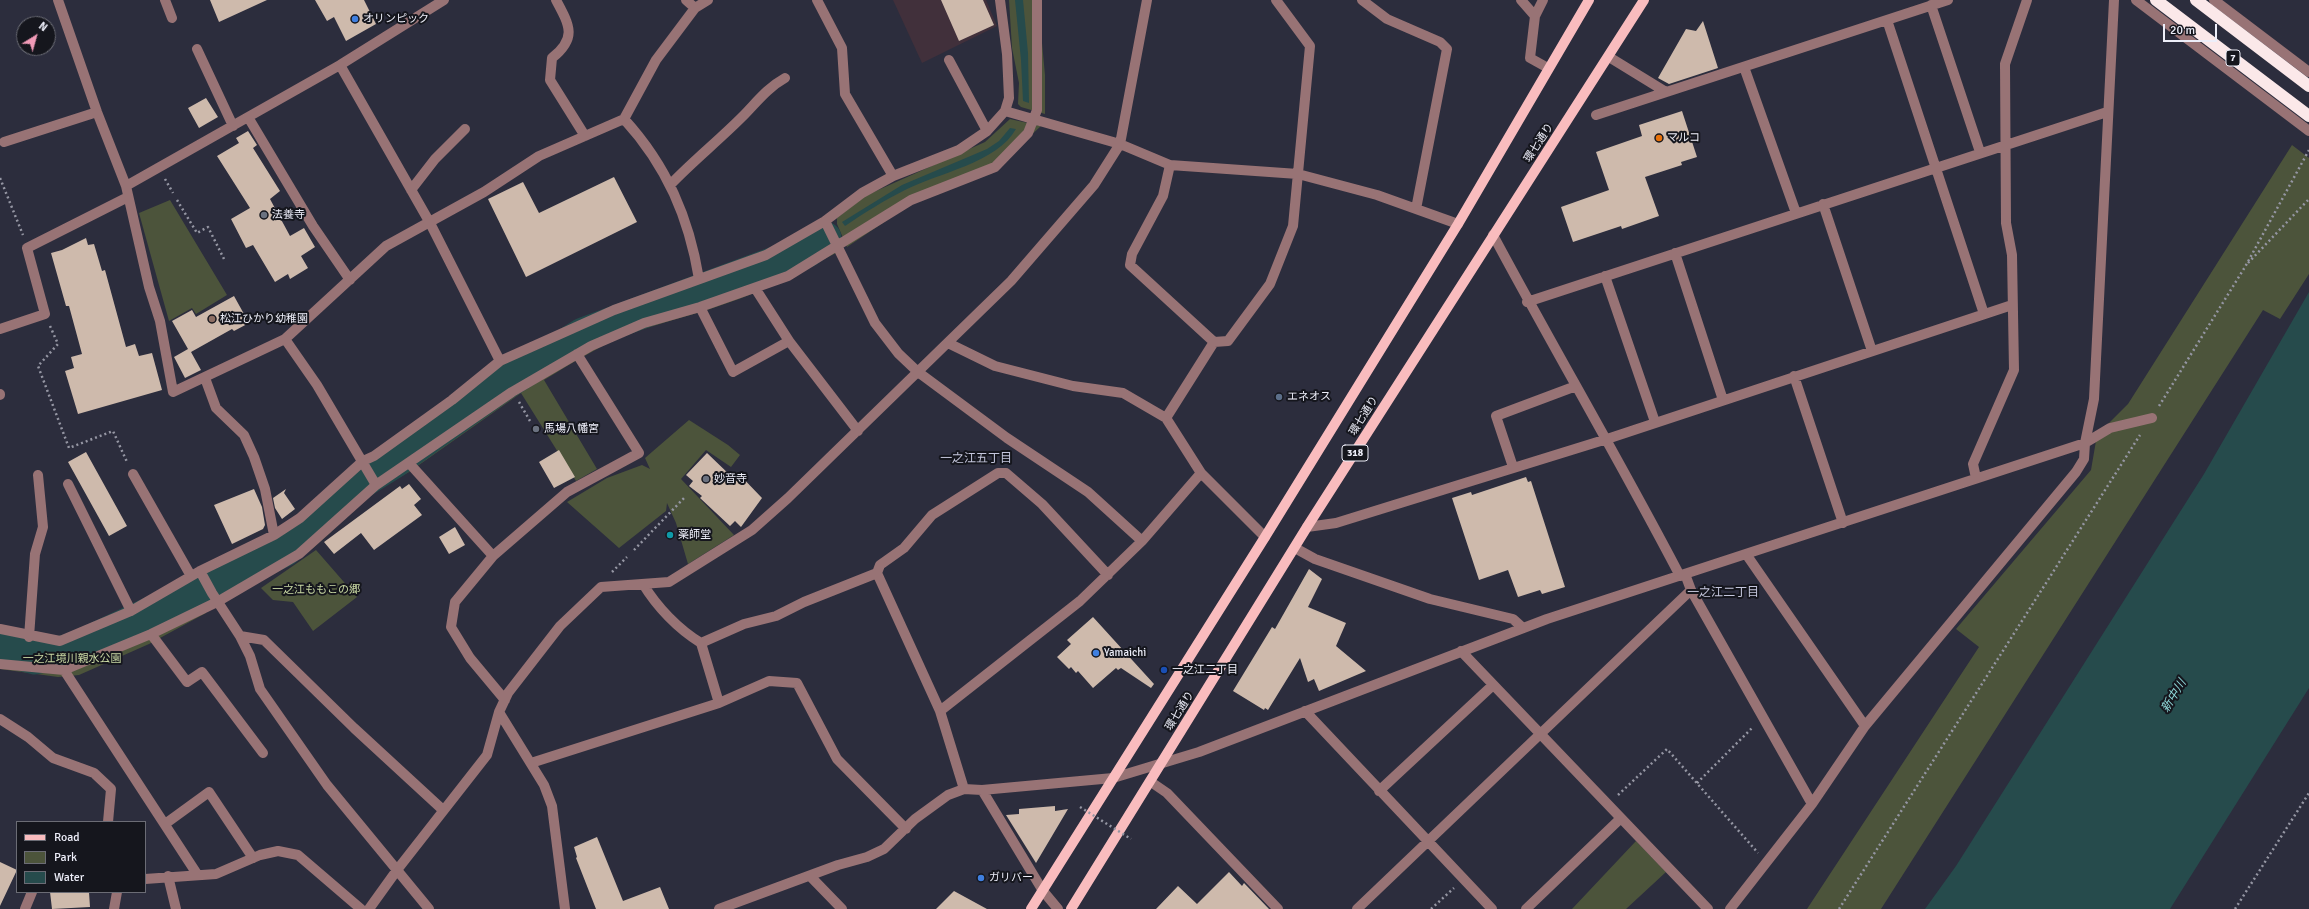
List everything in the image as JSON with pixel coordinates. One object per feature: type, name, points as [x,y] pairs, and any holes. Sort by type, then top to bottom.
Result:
[{"type":"highway","name":"7","points":[[2156,0],[2309,116]]},
{"type":"highway","name":"7","points":[[2196,0],[2309,86]]},
{"type":"main road","name":"環七通り","points":[[1031,909],[1265,537],[1458,224],[1589,0]]},
{"type":"main road","name":"環七通り","points":[[1071,909],[1295,548],[1644,0]]},
{"type":"street","points":[[58,0],[97,112],[126,186],[149,287],[160,321],[173,392],[285,339],[386,246],[484,192],[539,156],[624,119],[656,60],[695,8],[708,0]]},
{"type":"street","points":[[165,0],[172,18]]},
{"type":"street","points":[[126,186],[340,65],[444,0]]},
{"type":"street","points":[[557,0],[570,33],[567,43],[552,58],[550,80],[585,136]]},
{"type":"street","points":[[686,0],[695,8]]},
{"type":"street","points":[[817,0],[842,48],[845,94],[893,176]]},
{"type":"street","points":[[0,629],[29,637],[60,641],[131,611],[274,535],[300,518],[363,461],[374,456],[452,400],[500,361],[614,310],[766,255],[825,221],[862,192],[893,176],[959,150],[987,131],[1005,110],[1009,98],[1007,54],[1000,0]]},
{"type":"street","points":[[0,664],[64,670],[151,634],[214,598],[299,554],[376,483],[409,463],[512,392],[577,354],[644,323],[700,308],[788,276],[911,200],[995,167],[1028,133],[1033,115],[1036,0]]},
{"type":"street","points":[[369,909],[397,870],[486,755],[499,712],[505,700],[560,626],[601,587],[670,582],[752,530],[788,498],[948,343],[1021,269],[1094,185],[1120,144],[1147,0]]},
{"type":"street","points":[[1170,165],[1163,196],[1132,254],[1130,265],[1214,342],[1228,341],[1270,284],[1293,226],[1310,46],[1276,0]]},
{"type":"street","points":[[1362,0],[1387,19],[1440,42],[1447,49],[1416,209]]},
{"type":"street","points":[[1521,0],[1535,16]]},
{"type":"street","points":[[1543,0],[1535,16],[1530,58],[1548,68]]},
{"type":"street","points":[[1596,115],[1948,0]]},
{"type":"street","points":[[1976,478],[1973,464],[2014,370],[2012,254],[2006,223],[2005,64],[2027,0]]},
{"type":"street","points":[[1730,909],[1812,804],[1865,726],[2076,472],[2084,459],[2085,443],[2094,399],[2107,112],[2114,0]]},
{"type":"street","points":[[2136,0],[2309,131]]},
{"type":"street","points":[[2214,0],[2309,72]]},
{"type":"street","points":[[1931,5],[1980,152]]},
{"type":"street","points":[[1887,20],[1934,167],[1984,314]]},
{"type":"street","points":[[197,49],[233,126]]},
{"type":"street","points":[[1609,57],[1666,92]]},
{"type":"street","points":[[949,60],[987,131]]},
{"type":"street","points":[[340,65],[430,223],[500,361]]},
{"type":"street","points":[[1744,67],[1796,213]]},
{"type":"street","points":[[670,185],[694,160],[741,118],[772,86],[784,78]]},
{"type":"street","points":[[1005,110],[1017,114],[1033,115],[1120,144],[1170,165],[1298,174],[1377,195],[1458,224]]},
{"type":"street","points":[[4,142],[97,112]]},
{"type":"street","points":[[1527,302],[1934,167],[2107,112]]},
{"type":"street","points":[[248,117],[313,226],[350,280]]},
{"type":"street","points":[[624,119],[639,135],[679,202],[693,246],[699,279]]},
{"type":"street","points":[[411,190],[435,159],[464,129]]},
{"type":"street","points":[[0,329],[45,314],[28,248],[128,197]]},
{"type":"street","points":[[1823,204],[1872,350]]},
{"type":"street","points":[[825,221],[875,323],[898,353],[918,372],[1007,438],[1088,492],[1142,541]]},
{"type":"street","points":[[1493,235],[1527,302],[1607,439],[1812,804]]},
{"type":"street","points":[[1675,253],[1723,400]]},
{"type":"street","points":[[1605,276],[1655,422]]},
{"type":"street","points":[[755,288],[789,341],[858,431]]},
{"type":"street","points":[[1308,528],[1336,523],[1607,439],[1872,350],[2012,305]]},
{"type":"street","points":[[700,308],[734,372],[789,341]]},
{"type":"street","points":[[285,339],[317,385],[376,483]]},
{"type":"street","points":[[1166,418],[1214,342]]},
{"type":"street","points":[[948,343],[995,366],[1073,386],[1123,393],[1166,418],[1202,473],[1265,537]]},
{"type":"street","points":[[505,700],[470,658],[451,627],[455,602],[493,556],[567,492],[639,453],[577,354]]},
{"type":"street","points":[[1794,376],[1842,522]]},
{"type":"street","points":[[205,378],[216,408],[244,435],[254,457],[265,489],[274,535]]},
{"type":"street","points":[[1513,467],[1496,416],[1576,386]]},
{"type":"street","points":[[719,909],[838,865],[867,857],[884,849],[948,795],[964,788],[982,790],[1113,778],[1161,764],[1199,752],[1523,628],[2085,443],[2110,428],[2152,418]]},
{"type":"street","points":[[409,463],[493,556]]},
{"type":"street","points":[[964,788],[940,711],[877,573],[880,565],[904,548],[932,515],[998,473],[1006,473],[1042,504],[1108,575]]},
{"type":"street","points":[[940,711],[1080,601],[1142,541],[1202,473]]},
{"type":"street","points":[[133,474],[198,575],[240,636],[250,656],[260,689],[327,785],[429,909]]},
{"type":"street","points":[[29,637],[35,554],[43,527],[38,475]]},
{"type":"street","points":[[68,484],[131,611]]},
{"type":"street","points":[[1295,548],[1315,559],[1430,599],[1513,619],[1523,628]]},
{"type":"street","points":[[1746,554],[1865,726]]},
{"type":"street","points":[[701,643],[744,624],[776,616],[804,602],[877,573]]},
{"type":"street","points":[[643,584],[654,601],[692,637],[701,643],[719,703]]},
{"type":"street","points":[[1357,909],[1691,590]]},
{"type":"street","points":[[151,634],[187,682],[202,672],[263,753]]},
{"type":"street","points":[[240,636],[264,640],[354,728],[443,810]]},
{"type":"street","points":[[1461,651],[1620,819],[1708,909]]},
{"type":"street","points":[[64,670],[197,874]]},
{"type":"street","points":[[530,763],[719,703],[769,681],[797,683],[837,759],[906,829]]},
{"type":"street","points":[[1380,791],[1493,685]]},
{"type":"street","points":[[1305,711],[1492,909]]},
{"type":"street","points":[[499,712],[544,785],[552,806],[564,909]]},
{"type":"street","points":[[0,719],[28,737],[53,758],[94,773],[111,789],[108,821]]},
{"type":"street","points":[[1151,782],[1167,792],[1278,909]]},
{"type":"street","points":[[982,790],[1043,891],[1058,909]]},
{"type":"street","points":[[164,824],[209,792],[253,858]]},
{"type":"street","points":[[1526,909],[1620,819]]},
{"type":"street","points":[[146,878],[216,874],[253,858],[278,851],[298,855],[361,909]]},
{"type":"street","points":[[168,876],[176,909]]},
{"type":"street","points":[[810,876],[842,909]]},
{"type":"street","points":[[25,909],[32,893]]},
{"type":"street","points":[[114,909],[117,893]]},
{"type":"path","points":[[1839,909],[2152,418],[2245,266],[2309,150]]},
{"type":"path","points":[[163,177],[173,193]]},
{"type":"path","points":[[0,178],[28,248]]},
{"type":"path","points":[[2245,266],[2309,199]]},
{"type":"path","points":[[177,200],[197,233],[208,227],[224,259]]},
{"type":"path","points":[[45,314],[58,344],[38,366],[69,448],[113,431],[133,474]]},
{"type":"path","points":[[512,392],[530,421]]},
{"type":"path","points":[[634,550],[686,496]]},
{"type":"path","points":[[1697,783],[1763,718]]},
{"type":"path","points":[[1607,805],[1667,749],[1766,863]]},
{"type":"path","points":[[2235,909],[2309,793]]},
{"type":"path","points":[[1080,807],[1131,839]]},
{"type":"path","points":[[1431,909],[1463,879]]},
{"type":"shaded area","points":[[893,0],[986,0],[997,26],[922,63]]},
{"type":"green space","points":[[1009,0],[1038,0],[1045,75],[1045,114],[1021,107],[1018,104],[1019,83],[1012,48]]},
{"type":"green space","points":[[1010,119],[1041,126],[995,169],[917,200],[847,247],[837,224],[837,218],[865,196],[985,142]]},
{"type":"green space","points":[[2292,145],[2309,158],[2309,274],[2280,319],[2263,310],[1881,909],[1807,909],[1979,647],[1956,629],[2091,470],[2097,435],[2128,404]]},
{"type":"green space","points":[[170,200],[227,295],[196,314],[192,308],[169,321],[139,213]]},
{"type":"green space","points":[[822,228],[826,231],[836,253],[775,284],[740,299],[638,331],[614,341],[544,380],[597,469],[576,481],[521,393],[409,472],[365,497],[313,548],[233,598],[215,570],[283,538],[308,521],[360,474],[456,406],[504,364],[639,305],[733,275],[791,249]]},
{"type":"green space","points":[[689,420],[728,445],[740,455],[731,467],[706,450],[681,479],[734,535],[688,564],[676,523],[667,503],[666,511],[619,548],[567,502],[607,478],[642,465],[650,469],[645,458]]},
{"type":"green space","name":"一之江ももこの郷","points":[[316,550],[357,597],[313,631],[293,602],[273,600],[261,588]]},
{"type":"green space","name":"一之江境川親水公園","points":[[189,584],[206,613],[149,644],[79,675],[58,677],[0,669],[0,661],[8,641],[32,645],[79,641],[136,615]]},
{"type":"green space","points":[[1636,841],[1666,872],[1626,909],[1572,909]]},
{"type":"water","points":[[1015,0],[1023,0],[1028,53],[1029,103],[1023,101],[1021,60]]},
{"type":"water","points":[[1010,128],[1016,129],[1007,141],[981,159],[905,190],[845,226],[842,222],[902,185],[987,149],[999,141]]},
{"type":"water","name":"新中川","points":[[2309,292],[2309,688],[2170,909],[1925,909],[1956,866],[2204,474]]},
{"type":"building","points":[[210,0],[267,0],[219,22]]},
{"type":"building","name":"オリンピック","points":[[315,0],[364,0],[376,24],[346,41],[334,17],[327,21]]},
{"type":"building","points":[[941,0],[983,0],[994,25],[959,41]]},
{"type":"building","points":[[1703,21],[1718,68],[1669,84],[1658,78],[1686,29],[1696,31]]},
{"type":"building","points":[[206,98],[218,117],[199,128],[188,108]]},
{"type":"building","points":[[1682,111],[1697,157],[1681,162],[1682,165],[1645,177],[1659,216],[1622,229],[1621,226],[1573,242],[1561,207],[1609,190],[1596,152],[1642,136],[1639,125]]},
{"type":"building","points":[[248,131],[257,145],[253,148],[280,191],[270,199],[290,236],[304,228],[315,247],[301,256],[308,268],[290,279],[288,274],[275,282],[253,245],[246,248],[231,219],[250,208],[217,156],[239,143],[236,138]]},
{"type":"building","points":[[614,177],[637,222],[526,277],[488,199],[523,182],[539,213]]},
{"type":"building","points":[[86,238],[88,245],[94,244],[102,271],[105,270],[126,347],[135,344],[139,356],[152,353],[162,390],[78,414],[65,371],[74,368],[71,357],[82,354],[69,306],[66,306],[51,253],[62,250]]},
{"type":"building","points":[[234,296],[249,323],[234,331],[232,329],[191,352],[201,370],[185,378],[174,357],[188,349],[172,321],[192,310],[196,317]]},
{"type":"building","points":[[559,450],[575,477],[554,488],[539,462]]},
{"type":"building","points":[[86,452],[127,526],[109,536],[68,462]]},
{"type":"building","points":[[707,453],[732,477],[737,472],[762,498],[741,527],[735,521],[730,526],[700,498],[702,496],[689,486],[693,481],[686,475]]},
{"type":"building","points":[[1526,477],[1528,482],[1531,481],[1565,587],[1542,594],[1540,590],[1518,597],[1508,570],[1479,580],[1452,498],[1471,492],[1472,495]]},
{"type":"building","points":[[409,484],[421,499],[414,505],[422,515],[374,550],[361,533],[334,554],[324,542],[400,486],[402,489]]},
{"type":"building","points":[[254,489],[262,507],[265,525],[263,529],[232,544],[214,505]]},
{"type":"building","points":[[286,489],[284,493],[295,509],[282,519],[275,508],[273,498]]},
{"type":"building","points":[[455,527],[465,545],[449,554],[439,537]]},
{"type":"building","points":[[1309,569],[1322,579],[1308,607],[1346,623],[1336,646],[1366,671],[1319,691],[1314,679],[1308,682],[1300,658],[1268,710],[1265,708],[1264,710],[1233,691],[1272,627],[1275,629]]},
{"type":"building","points":[[1093,617],[1154,684],[1151,688],[1121,668],[1118,670],[1116,668],[1093,688],[1078,671],[1076,673],[1071,667],[1069,669],[1057,657],[1071,644],[1067,640]]},
{"type":"building","points":[[1055,806],[1055,811],[1068,809],[1036,863],[1006,815],[1019,814],[1019,809]]},
{"type":"building","points":[[597,837],[623,901],[660,887],[669,909],[596,909],[576,858],[574,847]]},
{"type":"building","points":[[0,862],[16,870],[16,872],[0,906]]},
{"type":"building","points":[[1229,872],[1242,886],[1244,883],[1269,909],[1156,909],[1178,886],[1197,904]]},
{"type":"building","points":[[954,891],[987,909],[936,909]]},
{"type":"building","points":[[50,893],[89,893],[90,907],[52,909]]},
{"type":"waterway","points":[[0,649],[35,658],[74,649],[285,550],[357,485],[394,462],[504,384],[583,334],[807,251],[825,238]]},
{"type":"place","name":"オリンピック","points":[[355,19]]},
{"type":"place","name":"マルコ","points":[[1659,138]]},
{"type":"place","name":"法養寺","points":[[264,215]]},
{"type":"place","name":"松江ひかり幼稚園","points":[[212,319]]},
{"type":"place","name":"エネオス","points":[[1279,397]]},
{"type":"place","name":"馬場八幡宮","points":[[536,429]]},
{"type":"place","name":"妙音寺","points":[[706,479]]},
{"type":"place","name":"薬師堂","points":[[670,535]]},
{"type":"place","name":"Yamaichi","points":[[1096,653]]},
{"type":"place","name":"一之江二丁目","points":[[1164,670]]},
{"type":"place","name":"ガリバー","points":[[981,878]]},
{"type":"district","name":"一之江五丁目","points":[[976,459]]},
{"type":"district","name":"一之江二丁目","points":[[1723,593]]}]
